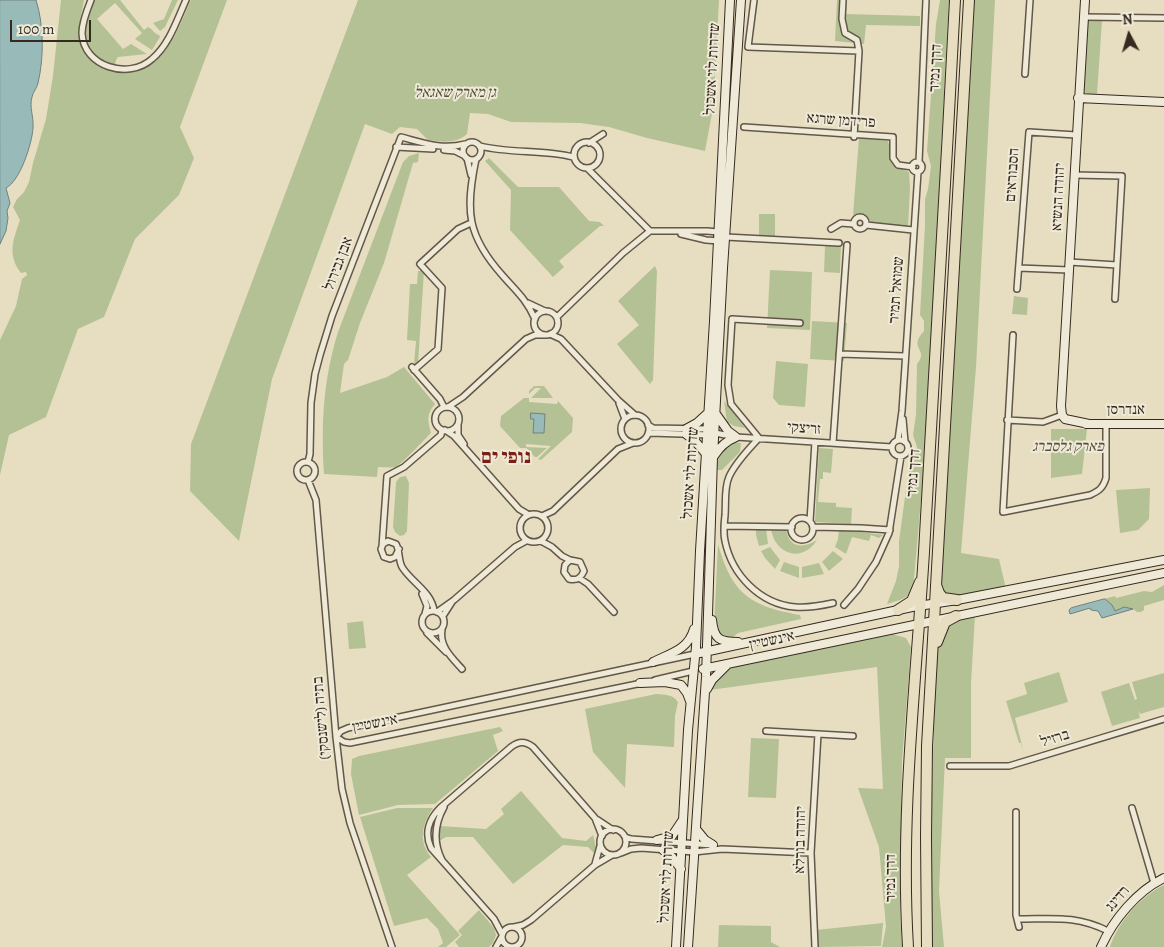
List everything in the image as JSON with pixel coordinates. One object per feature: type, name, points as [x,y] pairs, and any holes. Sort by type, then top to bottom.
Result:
[{"type":"highway","name":"דרך נמיר","points":[[908,947],[906,876],[908,762],[920,623],[955,0]]},
{"type":"highway","name":"דרך נמיר","points":[[927,947],[927,755],[969,0]]},
{"type":"highway","points":[[898,610],[912,601],[922,576]]},
{"type":"highway","points":[[936,582],[938,592],[943,598],[956,600]]},
{"type":"highway","points":[[932,655],[945,622],[956,616]]},
{"type":"street","points":[[91,0],[83,26],[82,34],[85,46],[91,55],[102,64],[111,68],[125,70],[144,65],[154,58],[164,45],[186,0]]},
{"type":"street","name":"שדרות לוי אשכול","points":[[676,947],[688,730],[712,413],[722,235],[730,0]]},
{"type":"street","name":"שדרות לוי אשכול","points":[[712,413],[718,241],[722,235],[741,0]]},
{"type":"street","points":[[754,0],[748,47],[859,51]]},
{"type":"street","points":[[843,0],[842,19],[845,33],[857,40],[859,51],[854,136]]},
{"type":"street","points":[[919,162],[914,163],[912,167],[918,172],[922,167],[919,162],[926,0]]},
{"type":"street","points":[[1025,74],[1030,0]]},
{"type":"street","name":"יהודה הנשיא","points":[[1060,416],[1058,407],[1061,396],[1085,0]]},
{"type":"street","points":[[1084,17],[1164,18]]},
{"type":"street","points":[[1078,98],[1164,102]]},
{"type":"street","name":"פרידמן שרגא","points":[[744,127],[854,136],[893,137],[893,158],[898,165],[912,167]]},
{"type":"street","name":"הסבוראים","points":[[1017,289],[1029,132],[1076,135]]},
{"type":"street","points":[[560,153],[575,149],[581,144],[593,143],[603,134]]},
{"type":"street","name":"אבן גבירול","points":[[308,462],[310,454],[311,403],[315,374],[328,328],[396,147],[401,137],[446,147],[466,144]]},
{"type":"street","points":[[472,178],[463,150],[466,144],[472,141],[480,146],[496,150],[560,153],[574,157]]},
{"type":"street","points":[[575,149],[574,157],[577,165],[582,168],[588,168],[596,165],[599,159],[600,153],[593,143]]},
{"type":"street","points":[[480,146],[482,151],[472,178],[471,223],[474,234],[484,253],[527,303],[537,331],[561,339],[618,400],[635,415],[642,417],[653,428],[686,432],[709,456],[727,441],[736,437],[712,413],[686,432],[651,433],[642,441],[618,449],[553,511],[542,516],[529,515],[523,519],[520,528],[521,535],[526,541],[532,543],[541,541],[547,536]]},
{"type":"street","points":[[396,147],[455,151],[466,157],[478,158],[496,150]]},
{"type":"street","points":[[596,165],[602,181]]},
{"type":"street","points":[[588,168],[650,231]]},
{"type":"street","name":"שמואל תמיר","points":[[898,440],[902,411],[918,172]]},
{"type":"street","points":[[1074,175],[1122,176],[1115,299]]},
{"type":"street","points":[[853,224],[855,218],[862,216],[866,221],[866,225]]},
{"type":"street","points":[[458,413],[453,408],[446,407],[413,368],[438,349],[442,288],[420,264],[458,228],[471,223]]},
{"type":"street","points":[[832,229],[841,223],[853,224],[859,229],[866,225],[913,230]]},
{"type":"street","points":[[557,317],[566,306],[650,231],[839,243]]},
{"type":"street","points":[[676,232],[718,241]]},
{"type":"street","points":[[833,443],[847,245]]},
{"type":"street","points":[[1019,268],[1117,265]]},
{"type":"street","points":[[527,303],[552,312],[557,317],[561,339]]},
{"type":"street","points":[[552,312],[566,306]]},
{"type":"street","points":[[526,340],[534,321],[540,312],[545,310]]},
{"type":"street","points":[[800,322],[732,319],[728,386],[731,404],[759,438],[729,476],[726,489],[725,543],[731,559],[747,585],[762,596],[778,604],[795,607],[813,607],[833,603]]},
{"type":"street","points":[[529,515],[519,509],[454,436],[436,423],[435,416],[438,410],[463,397],[526,340],[535,334],[547,334],[555,331],[558,326]]},
{"type":"street","points":[[1013,335],[1002,512],[1090,495],[1100,491],[1104,485],[1106,474],[1106,424]]},
{"type":"street","points":[[840,354],[905,356]]},
{"type":"street","points":[[463,397],[458,413],[458,435],[468,451]]},
{"type":"street","points":[[618,400],[625,419]]},
{"type":"street","name":"שמואל תמיר","points":[[902,411],[905,442]]},
{"type":"street","points":[[618,449],[622,435],[621,427],[625,419],[635,415]]},
{"type":"street","name":"אנדרסן","points":[[1007,420],[1043,422],[1060,416],[1065,423],[1164,424]]},
{"type":"street","points":[[444,430],[453,429],[459,422]]},
{"type":"street","points":[[648,425],[648,434]]},
{"type":"street","points":[[444,430],[441,435],[404,467],[387,476],[382,555],[398,565],[424,596],[427,606],[422,621],[425,630],[462,668]]},
{"type":"street","name":"זריצקי","points":[[686,432],[892,447]]},
{"type":"street","points":[[622,435],[627,441],[633,443]]},
{"type":"street","points":[[898,440],[905,442],[908,449],[906,454],[900,456],[894,454],[892,447],[898,440]]},
{"type":"street","points":[[810,521],[799,519],[794,522],[792,534],[800,540],[810,537],[813,527],[810,521],[815,442]]},
{"type":"street","name":"שדרות לוי אשכול","points":[[688,947],[707,652],[709,456]]},
{"type":"street","points":[[844,605],[858,589],[876,562],[890,530],[900,456]]},
{"type":"street","points":[[308,462],[313,465],[314,475],[308,480],[299,478],[297,470],[300,464],[308,462]]},
{"type":"street","name":"בתיה (לישנסקי)","points":[[308,480],[316,500],[342,789],[347,814],[392,947]]},
{"type":"street","points":[[519,509],[523,519]]},
{"type":"street","points":[[552,547],[547,536],[548,524],[553,511]]},
{"type":"street","points":[[542,516],[548,524]]},
{"type":"street","points":[[383,524],[391,541],[399,549],[402,566],[426,594],[436,611],[443,616]]},
{"type":"street","points":[[724,526],[792,527]]},
{"type":"street","points":[[813,527],[890,530]]},
{"type":"street","points":[[515,548],[521,535]]},
{"type":"street","points":[[382,546],[385,542],[391,541]]},
{"type":"street","points":[[424,615],[430,611],[436,611],[454,600],[515,548],[526,541]]},
{"type":"street","points":[[541,541],[552,547],[562,556],[570,560],[577,560],[582,564],[581,576],[614,612]]},
{"type":"street","points":[[390,559],[396,557],[399,549]]},
{"type":"street","points":[[562,556],[564,572],[567,577],[573,580],[581,576]]},
{"type":"street","points":[[564,565],[570,560]]},
{"type":"street","name":"אינשטיין","points":[[1164,560],[898,610],[653,662],[348,728],[341,731],[336,737],[350,744],[1164,573]]},
{"type":"street","points":[[709,594],[713,632],[716,637],[730,642],[755,641]]},
{"type":"street","points":[[452,657],[443,643],[442,629],[444,624],[443,616],[454,600]]},
{"type":"street","points":[[653,662],[683,648],[687,644],[693,632],[697,612]]},
{"type":"street","points":[[425,630],[434,634],[442,629]]},
{"type":"street","points":[[704,700],[710,683],[723,668],[731,663]]},
{"type":"street","points":[[640,683],[665,682],[681,684],[687,693],[691,705]]},
{"type":"street","name":"ברזיל","points":[[950,766],[1009,766],[1164,719]]},
{"type":"street","points":[[766,731],[853,736]]},
{"type":"street","name":"יהודה בורלא","points":[[815,947],[811,853],[818,734]]},
{"type":"street","points":[[531,920],[519,943],[510,946],[504,943],[494,919],[444,863],[436,846],[435,832],[438,819],[446,803],[511,747],[520,742],[528,744],[595,818],[600,826],[602,836],[595,865]]},
{"type":"street","points":[[1132,808],[1154,883]]},
{"type":"street","points":[[1016,812],[1016,915],[1019,927]]},
{"type":"street","points":[[624,837],[657,840],[670,837],[675,834],[684,816]]},
{"type":"street","points":[[595,818],[613,830],[620,832],[624,837],[625,847],[620,853]]},
{"type":"street","points":[[696,829],[705,840],[722,849]]},
{"type":"street","points":[[602,836],[607,831],[613,830]]},
{"type":"street","points":[[657,840],[682,848]]},
{"type":"street","points":[[600,844],[603,850],[612,855]]},
{"type":"street","points":[[695,848],[713,845]]},
{"type":"street","points":[[496,947],[505,929],[523,925],[531,920],[595,865],[612,855],[636,848],[663,850],[695,848],[811,853]]},
{"type":"street","points":[[663,850],[672,856],[681,869]]},
{"type":"street","name":"רדינג","points":[[1101,947],[1108,931],[1136,897],[1164,878]]},
{"type":"street","points":[[494,919],[519,930],[524,947]]},
{"type":"street","points":[[1018,919],[1072,919],[1086,922],[1108,931]]},
{"type":"green space","points":[[61,0],[84,0],[80,31],[81,42],[85,52],[102,67],[123,72],[145,68],[161,56],[176,34],[191,0],[227,0],[180,127],[194,158],[179,195],[135,239],[104,317],[78,329],[46,417],[9,435],[0,475],[0,340],[16,306],[22,279],[27,275],[26,272],[21,273],[14,260],[13,247],[20,220],[13,207],[29,182],[46,119],[53,76]]},
{"type":"green space","points":[[93,0],[120,0],[144,30],[148,27],[159,35],[160,37],[152,50],[135,39],[142,33],[115,3],[97,19],[123,49],[131,44],[147,54],[118,57],[115,67],[103,61],[89,47],[86,40],[86,22]]},
{"type":"green space","points":[[172,0],[178,0],[165,27],[160,31],[153,23],[164,19]]},
{"type":"green space","name":"גן מארק שאגאל","points":[[358,0],[719,0],[713,108],[705,151],[609,127],[580,123],[511,122],[488,114],[470,113],[467,134],[449,142],[428,140],[417,129],[400,127],[392,134],[365,124],[272,379],[239,541],[190,491],[191,444]]},
{"type":"green space","points":[[837,0],[847,0],[846,14],[920,16],[920,26],[866,25],[864,44],[835,41]]},
{"type":"green space","points":[[940,0],[949,0],[926,443],[913,590],[905,598],[887,604],[896,581],[899,566],[899,541],[908,475],[917,447],[913,435],[916,415],[917,364],[921,355],[918,342],[919,337],[924,331],[924,321],[920,315],[925,199],[931,166],[927,151],[936,24]]},
{"type":"green space","points":[[973,0],[995,0],[976,367],[961,553],[999,559],[1006,589],[955,599],[945,596],[938,582]]},
{"type":"green space","points":[[1087,20],[1102,21],[1097,94],[1083,94]]},
{"type":"green space","points":[[859,138],[888,141],[890,160],[897,167],[909,172],[908,227],[872,224],[867,217],[859,213],[853,215]]},
{"type":"green space","points":[[419,153],[418,162],[413,163],[384,263],[360,323],[348,360],[344,364],[340,393],[387,377],[404,367],[435,404],[428,418],[431,433],[395,467],[378,467],[377,477],[324,474],[324,403],[329,368],[338,332],[403,162],[409,156]]},
{"type":"green space","points":[[489,158],[518,187],[559,187],[589,221],[600,222],[604,226],[600,226],[559,261],[564,267],[553,277],[510,230],[511,190],[485,161]]},
{"type":"green space","points":[[759,214],[775,214],[775,238],[759,237]]},
{"type":"green space","points":[[825,246],[841,246],[840,273],[824,272]]},
{"type":"green space","points":[[655,266],[657,271],[653,380],[650,384],[617,344],[639,325],[618,301]]},
{"type":"green space","points":[[770,270],[812,272],[810,330],[767,328]]},
{"type":"green space","points":[[418,271],[424,271],[418,364],[414,364],[416,341],[407,340],[410,284],[417,284]]},
{"type":"green space","points":[[1014,296],[1028,298],[1027,315],[1012,314]]},
{"type":"green space","points":[[812,321],[847,323],[844,361],[810,359]]},
{"type":"green space","points":[[776,361],[808,364],[805,407],[779,405],[773,398]]},
{"type":"green space","points":[[534,386],[544,386],[553,398],[531,398],[541,388],[535,388],[529,394],[529,391]]},
{"type":"green space","points":[[524,398],[529,398],[529,402],[557,404],[558,401],[573,418],[572,432],[541,460],[538,459],[551,446],[526,444],[526,447],[547,448],[535,457],[526,448],[520,448],[500,426],[501,416]]},
{"type":"green space","points":[[724,401],[745,428],[734,426],[727,422]]},
{"type":"green space","name":"פארק גלסברג","points":[[1051,429],[1087,429],[1082,474],[1051,478]]},
{"type":"green space","points":[[731,442],[741,443],[740,452],[722,470],[716,470],[718,455]]},
{"type":"green space","points":[[819,448],[833,449],[831,473],[823,472],[823,479],[820,479],[818,502],[836,503],[836,507],[852,508],[851,524],[815,522]]},
{"type":"green space","points":[[406,476],[409,483],[407,531],[404,535],[400,536],[393,527],[396,482],[400,477]]},
{"type":"green space","points":[[1150,488],[1149,519],[1138,530],[1120,533],[1116,490]]},
{"type":"green space","points":[[756,528],[766,528],[768,544],[759,546]]},
{"type":"green space","points":[[771,528],[786,528],[790,540],[797,545],[807,545],[817,540],[804,552],[790,553],[783,550],[777,544]]},
{"type":"green space","points":[[839,529],[883,535],[879,538],[871,535],[869,541],[852,537],[846,554],[835,547]]},
{"type":"green space","points":[[718,544],[730,575],[746,595],[768,607],[800,615],[801,619],[738,633],[733,637],[720,636],[714,627]]},
{"type":"green space","points":[[770,547],[780,560],[775,569],[761,551]]},
{"type":"green space","points":[[833,551],[843,559],[829,571],[822,562]]},
{"type":"green space","points":[[784,562],[799,567],[799,578],[780,571]]},
{"type":"green space","points":[[819,563],[824,574],[802,578],[802,567]]},
{"type":"green space","points":[[1164,585],[1164,600],[1144,606],[1144,610],[1141,612],[1133,609],[1102,618],[1098,611],[1091,610],[1091,608],[1070,614],[1069,609],[1115,596],[1116,598],[1144,591],[1152,592]]},
{"type":"green space","points":[[975,615],[971,683],[971,758],[945,758],[939,891],[944,947],[930,947],[929,892],[936,654],[940,637],[947,623]]},
{"type":"green space","points":[[363,621],[366,648],[349,649],[347,623]]},
{"type":"green space","points":[[892,634],[906,638],[911,647],[902,761],[900,913],[902,947],[882,947],[886,927],[879,847],[858,788],[883,789],[877,667],[710,690],[722,672],[733,665],[875,635]]},
{"type":"green space","points":[[1059,672],[1068,702],[1015,718],[1024,753],[1006,701],[1027,694],[1024,683]]},
{"type":"green space","points":[[1164,673],[1164,707],[1140,714],[1138,710],[1140,718],[1112,726],[1101,692],[1129,683],[1135,700],[1137,699],[1132,682]]},
{"type":"green space","points":[[656,694],[671,696],[678,702],[675,716],[674,747],[627,744],[625,788],[593,752],[585,709]]},
{"type":"green space","points":[[500,727],[503,731],[493,735],[498,751],[435,804],[398,805],[359,815],[351,774],[352,759]]},
{"type":"green space","points":[[751,738],[779,739],[776,798],[748,797]]},
{"type":"green space","points":[[521,791],[562,838],[586,841],[593,835],[596,847],[595,854],[588,847],[563,845],[513,884],[473,837],[446,837],[439,841],[440,826],[486,829],[504,814],[501,809]]},
{"type":"green space","points":[[397,808],[433,808],[426,820],[423,832],[424,845],[431,857],[407,875],[460,935],[446,947],[438,947],[443,943],[438,929],[427,918],[394,926],[360,817]]},
{"type":"green space","points":[[1164,885],[1164,947],[1110,947],[1119,928],[1131,911],[1147,896]]},
{"type":"green space","points":[[479,910],[494,928],[496,935],[493,943],[489,947],[459,947],[455,942],[462,935],[458,931]]},
{"type":"green space","points":[[883,923],[881,946],[818,947],[816,930]]},
{"type":"green space","points":[[719,925],[771,926],[771,942],[780,947],[718,947]]},
{"type":"water","points":[[0,0],[36,0],[41,20],[42,52],[40,73],[31,101],[32,135],[28,152],[20,170],[16,178],[6,188],[10,203],[7,211],[6,231],[0,244]]},
{"type":"water","points":[[531,413],[545,414],[544,433],[533,433],[534,419],[531,419]]},
{"type":"water","points":[[1105,599],[1112,605],[1115,611],[1124,607],[1133,609],[1102,618],[1098,611],[1091,610],[1090,608],[1070,614],[1069,610],[1071,608]]},
{"type":"district","name":"נופי ים","points":[[506,458]]}]
